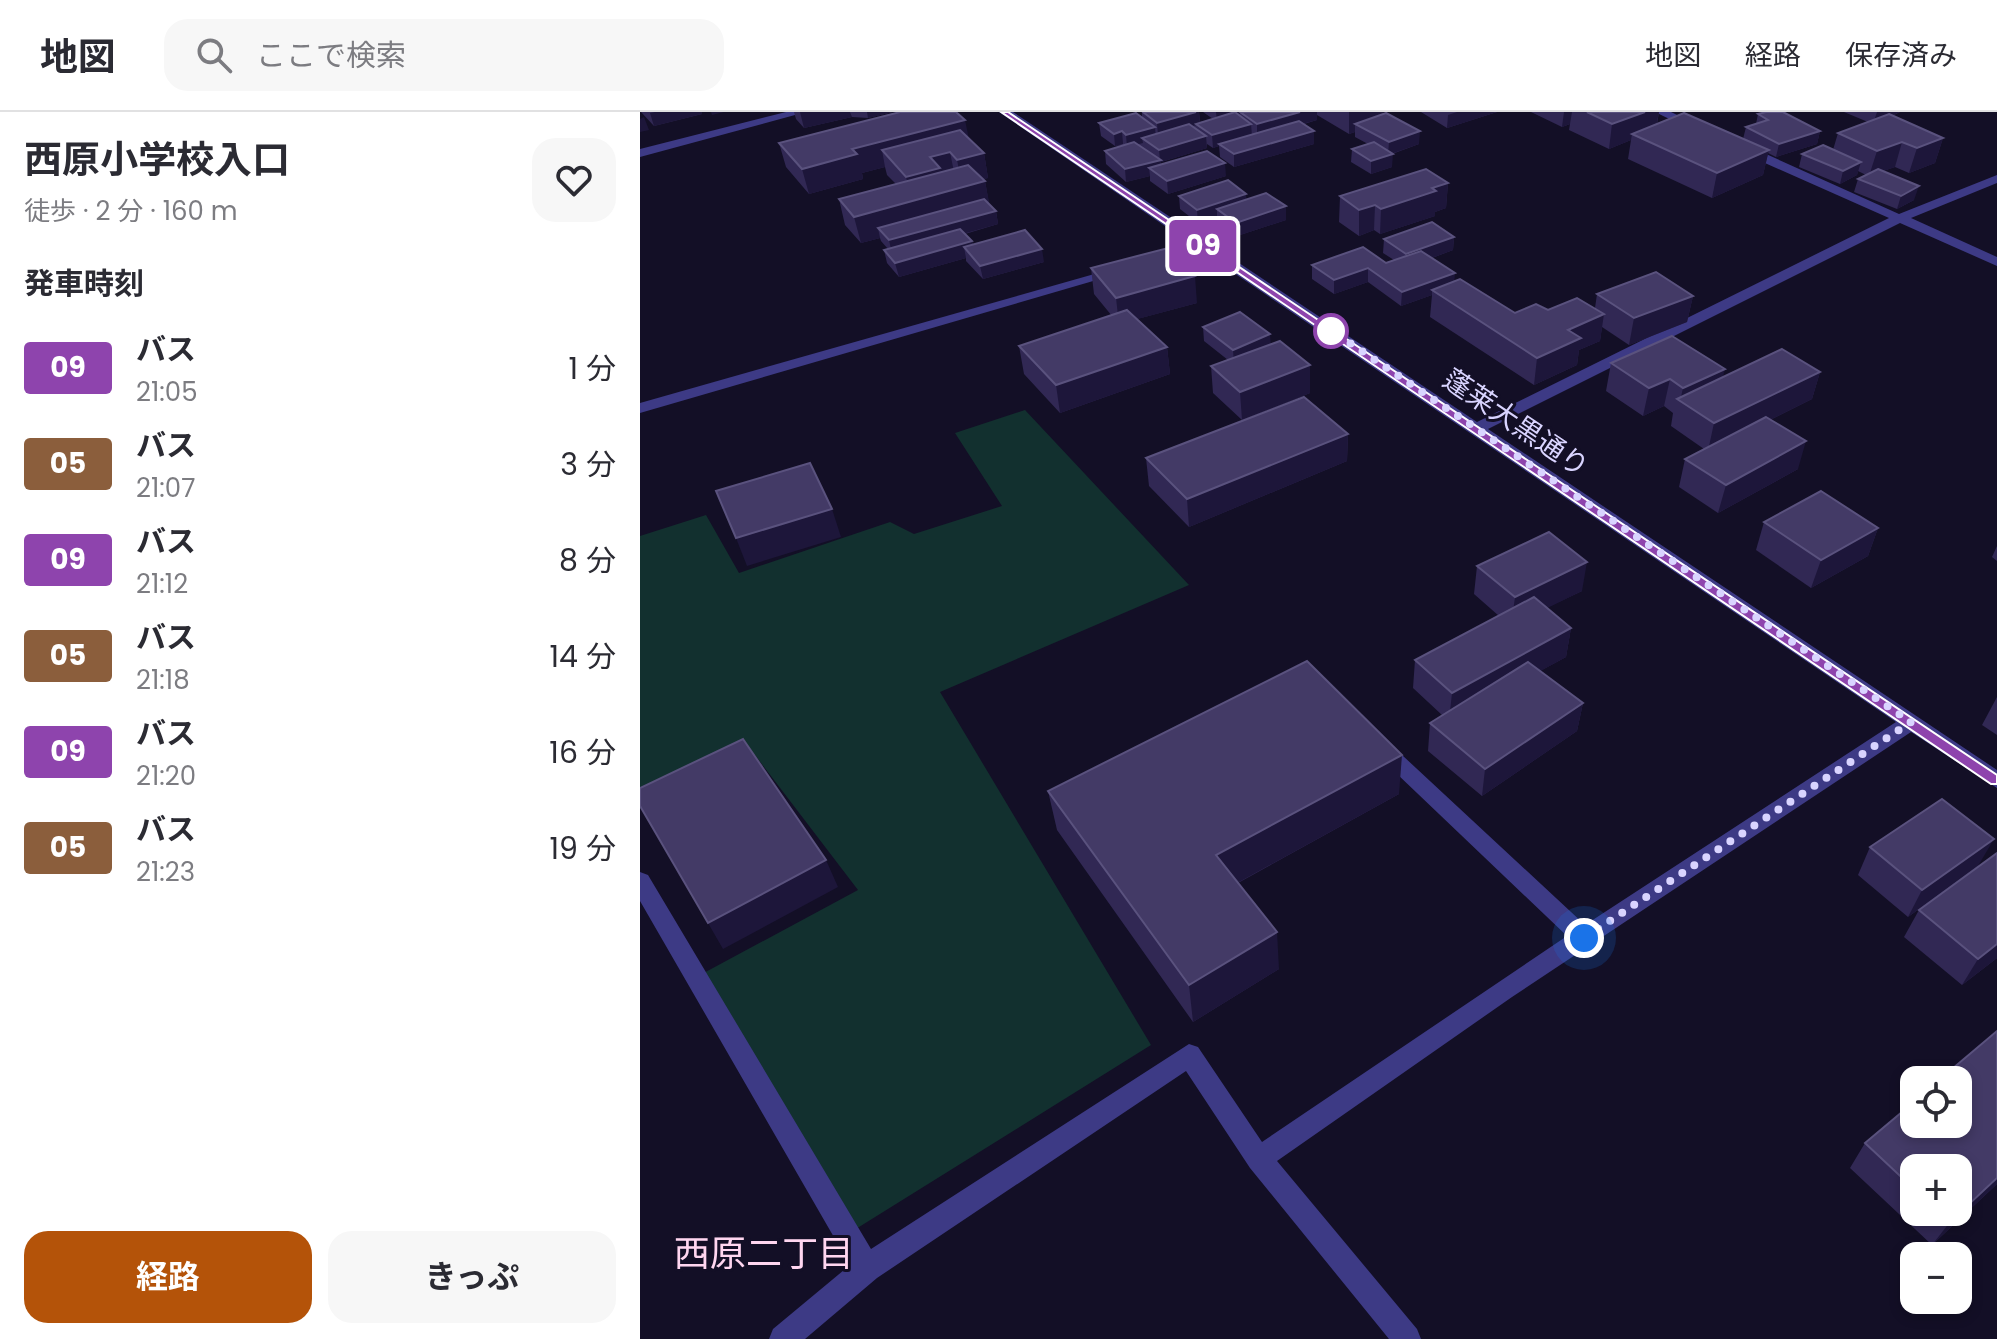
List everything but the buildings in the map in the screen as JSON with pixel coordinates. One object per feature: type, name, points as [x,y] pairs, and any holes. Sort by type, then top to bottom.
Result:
[{"type":"street","points":[[640,153],[800,112]]},
{"type":"street","name":"蓬莱大黒通り","points":[[1005,112],[1997,780]]},
{"type":"street","points":[[1661,112],[1717,137]]},
{"type":"street","points":[[1731,143],[1997,262]]},
{"type":"street","points":[[1478,428],[1900,218],[1997,179]]},
{"type":"street","points":[[640,408],[1204,247]]},
{"type":"street","points":[[1259,1159],[1584,938],[1911,722]]},
{"type":"street","points":[[1367,733],[1584,938]]},
{"type":"street","points":[[640,881],[867,1268]]},
{"type":"street","points":[[783,1339],[867,1268],[1189,1055],[1259,1159],[1407,1339]]},
{"type":"green space","points":[[1025,410],[1189,585],[940,692],[1151,1045],[851,1232],[700,975],[858,890],[755,755],[640,809],[640,536],[706,515],[739,573],[890,522],[914,534],[1002,506],[955,433]]},
{"type":"bus line","name":"09","points":[[1005,112],[1997,780]]},
{"type":"district","name":"西原二丁目","points":[[764,1253]]},
{"type":"route","points":[[1331,331],[1329,329],[1911,722],[1584,938]]}]
